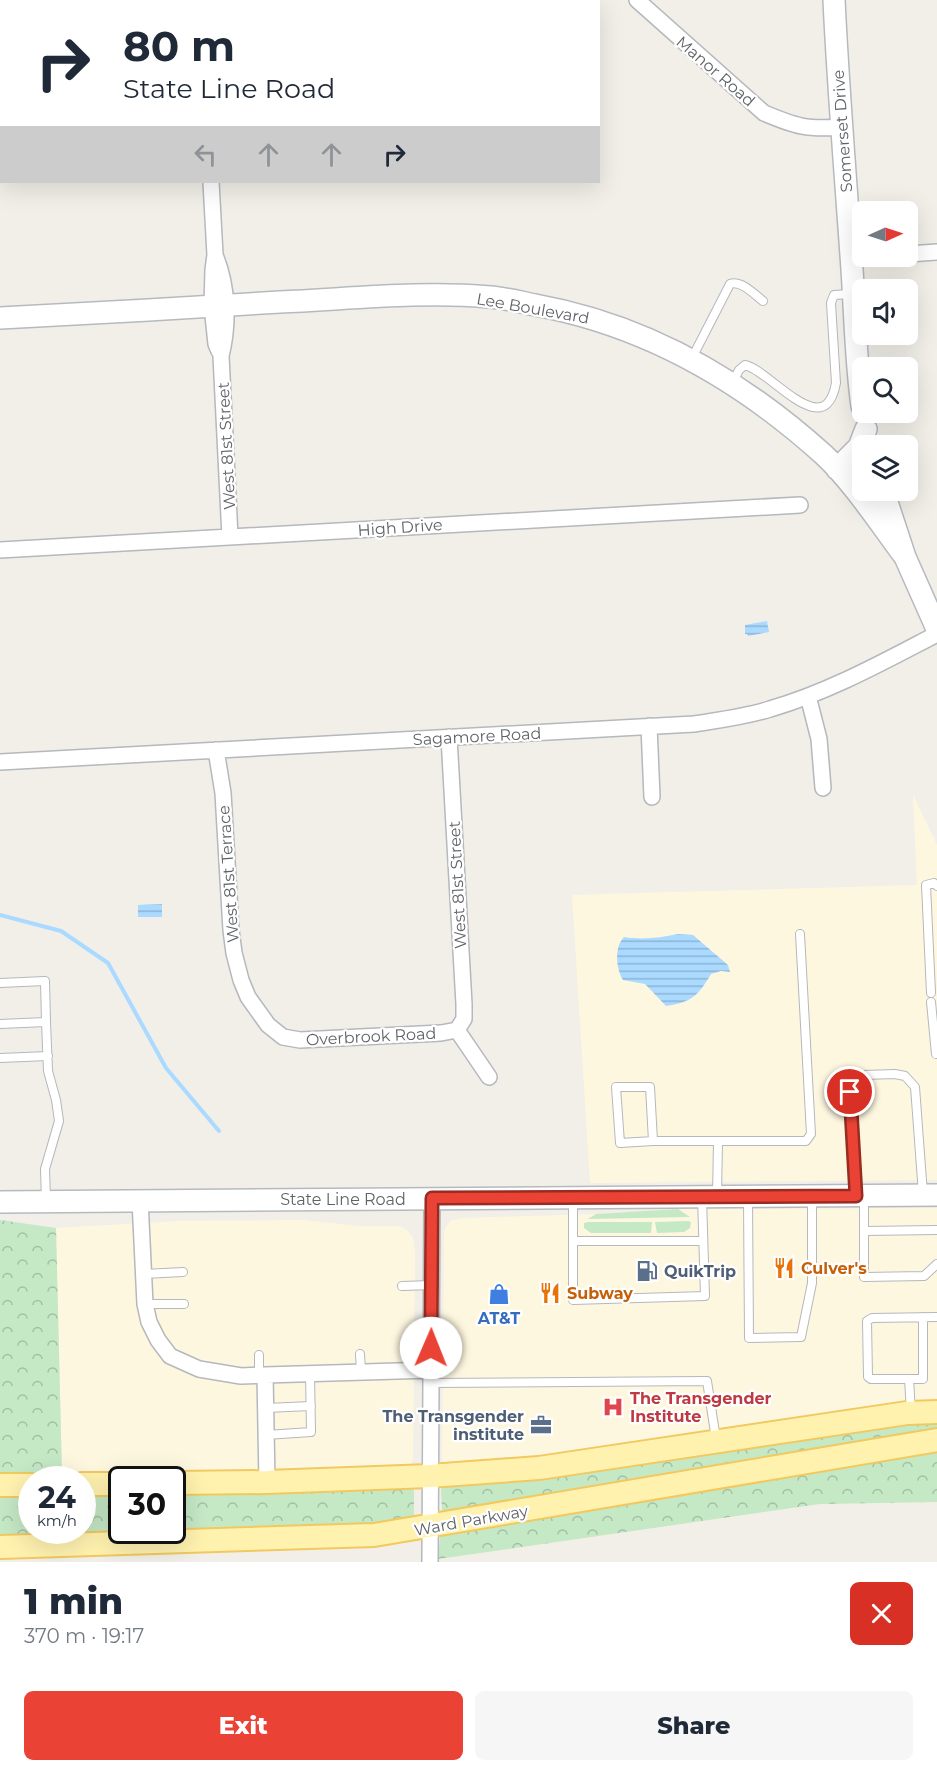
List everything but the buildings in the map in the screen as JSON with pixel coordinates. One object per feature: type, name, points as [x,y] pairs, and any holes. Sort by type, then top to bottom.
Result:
[{"type":"main road","points":[[186,1483],[430,1476],[539,1468],[716,1440],[911,1413],[937,1412]]},
{"type":"main road","name":"Ward Parkway","points":[[0,1547],[374,1535],[937,1440]]},
{"type":"main road","points":[[0,1485],[18,1485]]},
{"type":"street","name":"Manor Road","points":[[637,0],[764,113],[805,128],[841,127]]},
{"type":"street","name":"Somerset Drive","points":[[834,0],[841,127],[852,216]]},
{"type":"street","name":"West 81st Street","points":[[211,183],[215,255],[221,270],[219,306],[224,343],[221,356],[230,537]]},
{"type":"street","points":[[918,253],[937,252]]},
{"type":"street","name":"Lee Boulevard","points":[[0,318],[411,295],[492,297],[556,308],[645,336],[691,359],[732,384],[783,421],[837,469],[905,556]]},
{"type":"street","points":[[837,469],[859,447],[867,429]]},
{"type":"street","points":[[887,501],[905,556],[937,629]]},
{"type":"street","name":"High Drive","points":[[0,550],[800,505]]},
{"type":"street","name":"Sagamore Road","points":[[0,762],[694,724],[738,717],[808,696],[839,684],[937,634]]},
{"type":"street","points":[[808,696],[819,739],[823,788]]},
{"type":"street","points":[[649,726],[652,798]]},
{"type":"street","name":"West 81st Street","points":[[449,738],[464,1004],[464,1019],[457,1030]]},
{"type":"street","name":"West 81st Terrace","points":[[216,750],[223,793],[234,953],[248,997],[268,1024]]},
{"type":"street","name":"Overbrook Road","points":[[268,1024],[283,1037],[300,1040],[457,1030],[489,1077]]},
{"type":"street","name":"State Line Road","points":[[0,1202],[930,1196]]},
{"type":"street","points":[[430,1562],[432,1198]]},
{"type":"street","points":[[140,1200],[145,1304],[149,1322],[158,1340],[170,1356],[199,1370],[241,1376],[361,1372],[431,1376]]},
{"type":"street","points":[[262,1376],[266,1408],[267,1482]]},
{"type":"lane","points":[[691,359],[729,284],[739,283],[764,300]]},
{"type":"lane","points":[[732,384],[739,370],[745,365],[752,366],[777,387],[811,407],[819,408],[827,404],[834,394],[836,383],[831,303],[834,295],[852,294]]},
{"type":"lane","points":[[931,993],[926,885],[934,883],[937,886]]},
{"type":"lane","points":[[929,922],[937,914]]},
{"type":"lane","points":[[653,1141],[650,1087],[616,1087],[620,1143],[806,1141],[811,1134],[800,934]]},
{"type":"lane","points":[[0,983],[45,981],[48,1071],[59,1121],[45,1169],[46,1200]]},
{"type":"lane","points":[[931,1002],[936,1054]]},
{"type":"lane","points":[[0,1024],[46,1022]]},
{"type":"lane","points":[[0,1058],[48,1056]]},
{"type":"lane","points":[[930,1196],[915,1087],[905,1076],[864,1075],[857,1080],[850,1092],[864,1231],[864,1277],[924,1276],[937,1264]]},
{"type":"lane","points":[[573,1197],[573,1300],[705,1296],[703,1241],[718,1141]]},
{"type":"lane","points":[[748,1196],[749,1338],[801,1337],[812,1282],[813,1196]]},
{"type":"lane","points":[[864,1231],[937,1230]]},
{"type":"lane","points":[[573,1241],[703,1241]]},
{"type":"lane","points":[[144,1274],[183,1272]]},
{"type":"lane","points":[[402,1286],[432,1285]]},
{"type":"lane","points":[[145,1304],[184,1304]]},
{"type":"lane","points":[[923,1317],[923,1379],[871,1379],[868,1377],[867,1321],[872,1318],[890,1318],[923,1317],[937,1317]]},
{"type":"lane","points":[[360,1354],[361,1372]]},
{"type":"lane","points":[[259,1355],[262,1376]]},
{"type":"lane","points":[[266,1435],[311,1432],[310,1374]]},
{"type":"lane","points":[[431,1376],[707,1381],[716,1440]]},
{"type":"lane","points":[[909,1379],[911,1413]]},
{"type":"lane","points":[[266,1408],[311,1406]]},
{"type":"shaded area","points":[[913,795],[937,845],[937,1180],[590,1183],[572,895],[917,885]]},
{"type":"shaded area","points":[[937,1208],[937,1401],[916,1402],[564,1456],[445,1464],[442,1459],[444,1231],[450,1221],[462,1218],[678,1209]]},
{"type":"shaded area","points":[[304,1220],[359,1226],[399,1226],[407,1230],[413,1238],[415,1252],[413,1460],[409,1467],[400,1471],[186,1473],[186,1466],[108,1466],[108,1474],[96,1474],[96,1466],[62,1466],[56,1228],[179,1221]]},
{"type":"green space","points":[[678,1209],[690,1217],[588,1219],[596,1214]]},
{"type":"green space","points":[[0,1220],[56,1228],[62,1466],[18,1466],[18,1475],[0,1476]]},
{"type":"green space","points":[[652,1222],[651,1233],[591,1233],[584,1228],[584,1223]]},
{"type":"green space","points":[[655,1222],[691,1222],[690,1228],[684,1232],[657,1233]]},
{"type":"green space","points":[[937,1419],[937,1432],[447,1514],[442,1510],[441,1490],[445,1484]]},
{"type":"green space","points":[[937,1448],[937,1502],[820,1504],[438,1559],[440,1537],[445,1532]]},
{"type":"green space","points":[[409,1485],[414,1491],[414,1517],[349,1528],[186,1534],[186,1490]]},
{"type":"green space","points":[[108,1491],[108,1536],[96,1537],[96,1492]]},
{"type":"green space","points":[[18,1492],[18,1539],[0,1540],[0,1493]]},
{"type":"water","points":[[767,621],[769,632],[748,636],[745,634],[745,625]]},
{"type":"water","points":[[162,904],[162,917],[138,917],[138,905]]},
{"type":"water","points":[[678,934],[693,935],[728,965],[730,972],[721,971],[711,974],[693,997],[666,1006],[645,984],[623,980],[617,952],[624,937],[651,938]]},
{"type":"waterway","points":[[0,915],[61,931],[108,963],[166,1068],[219,1131]]},
{"type":"place","name":"Culver's","points":[[784,1268]]},
{"type":"place","name":"QuikTrip","points":[[647,1271]]},
{"type":"place","name":"Subway","points":[[550,1293]]},
{"type":"place","name":"AT&T","points":[[499,1294]]},
{"type":"place","name":"The Transgender Institute","points":[[613,1407]]},
{"type":"place","name":"The Transgender institute","points":[[541,1425]]},
{"type":"route","points":[[431,1348],[432,1198],[856,1196],[850,1092]]}]
